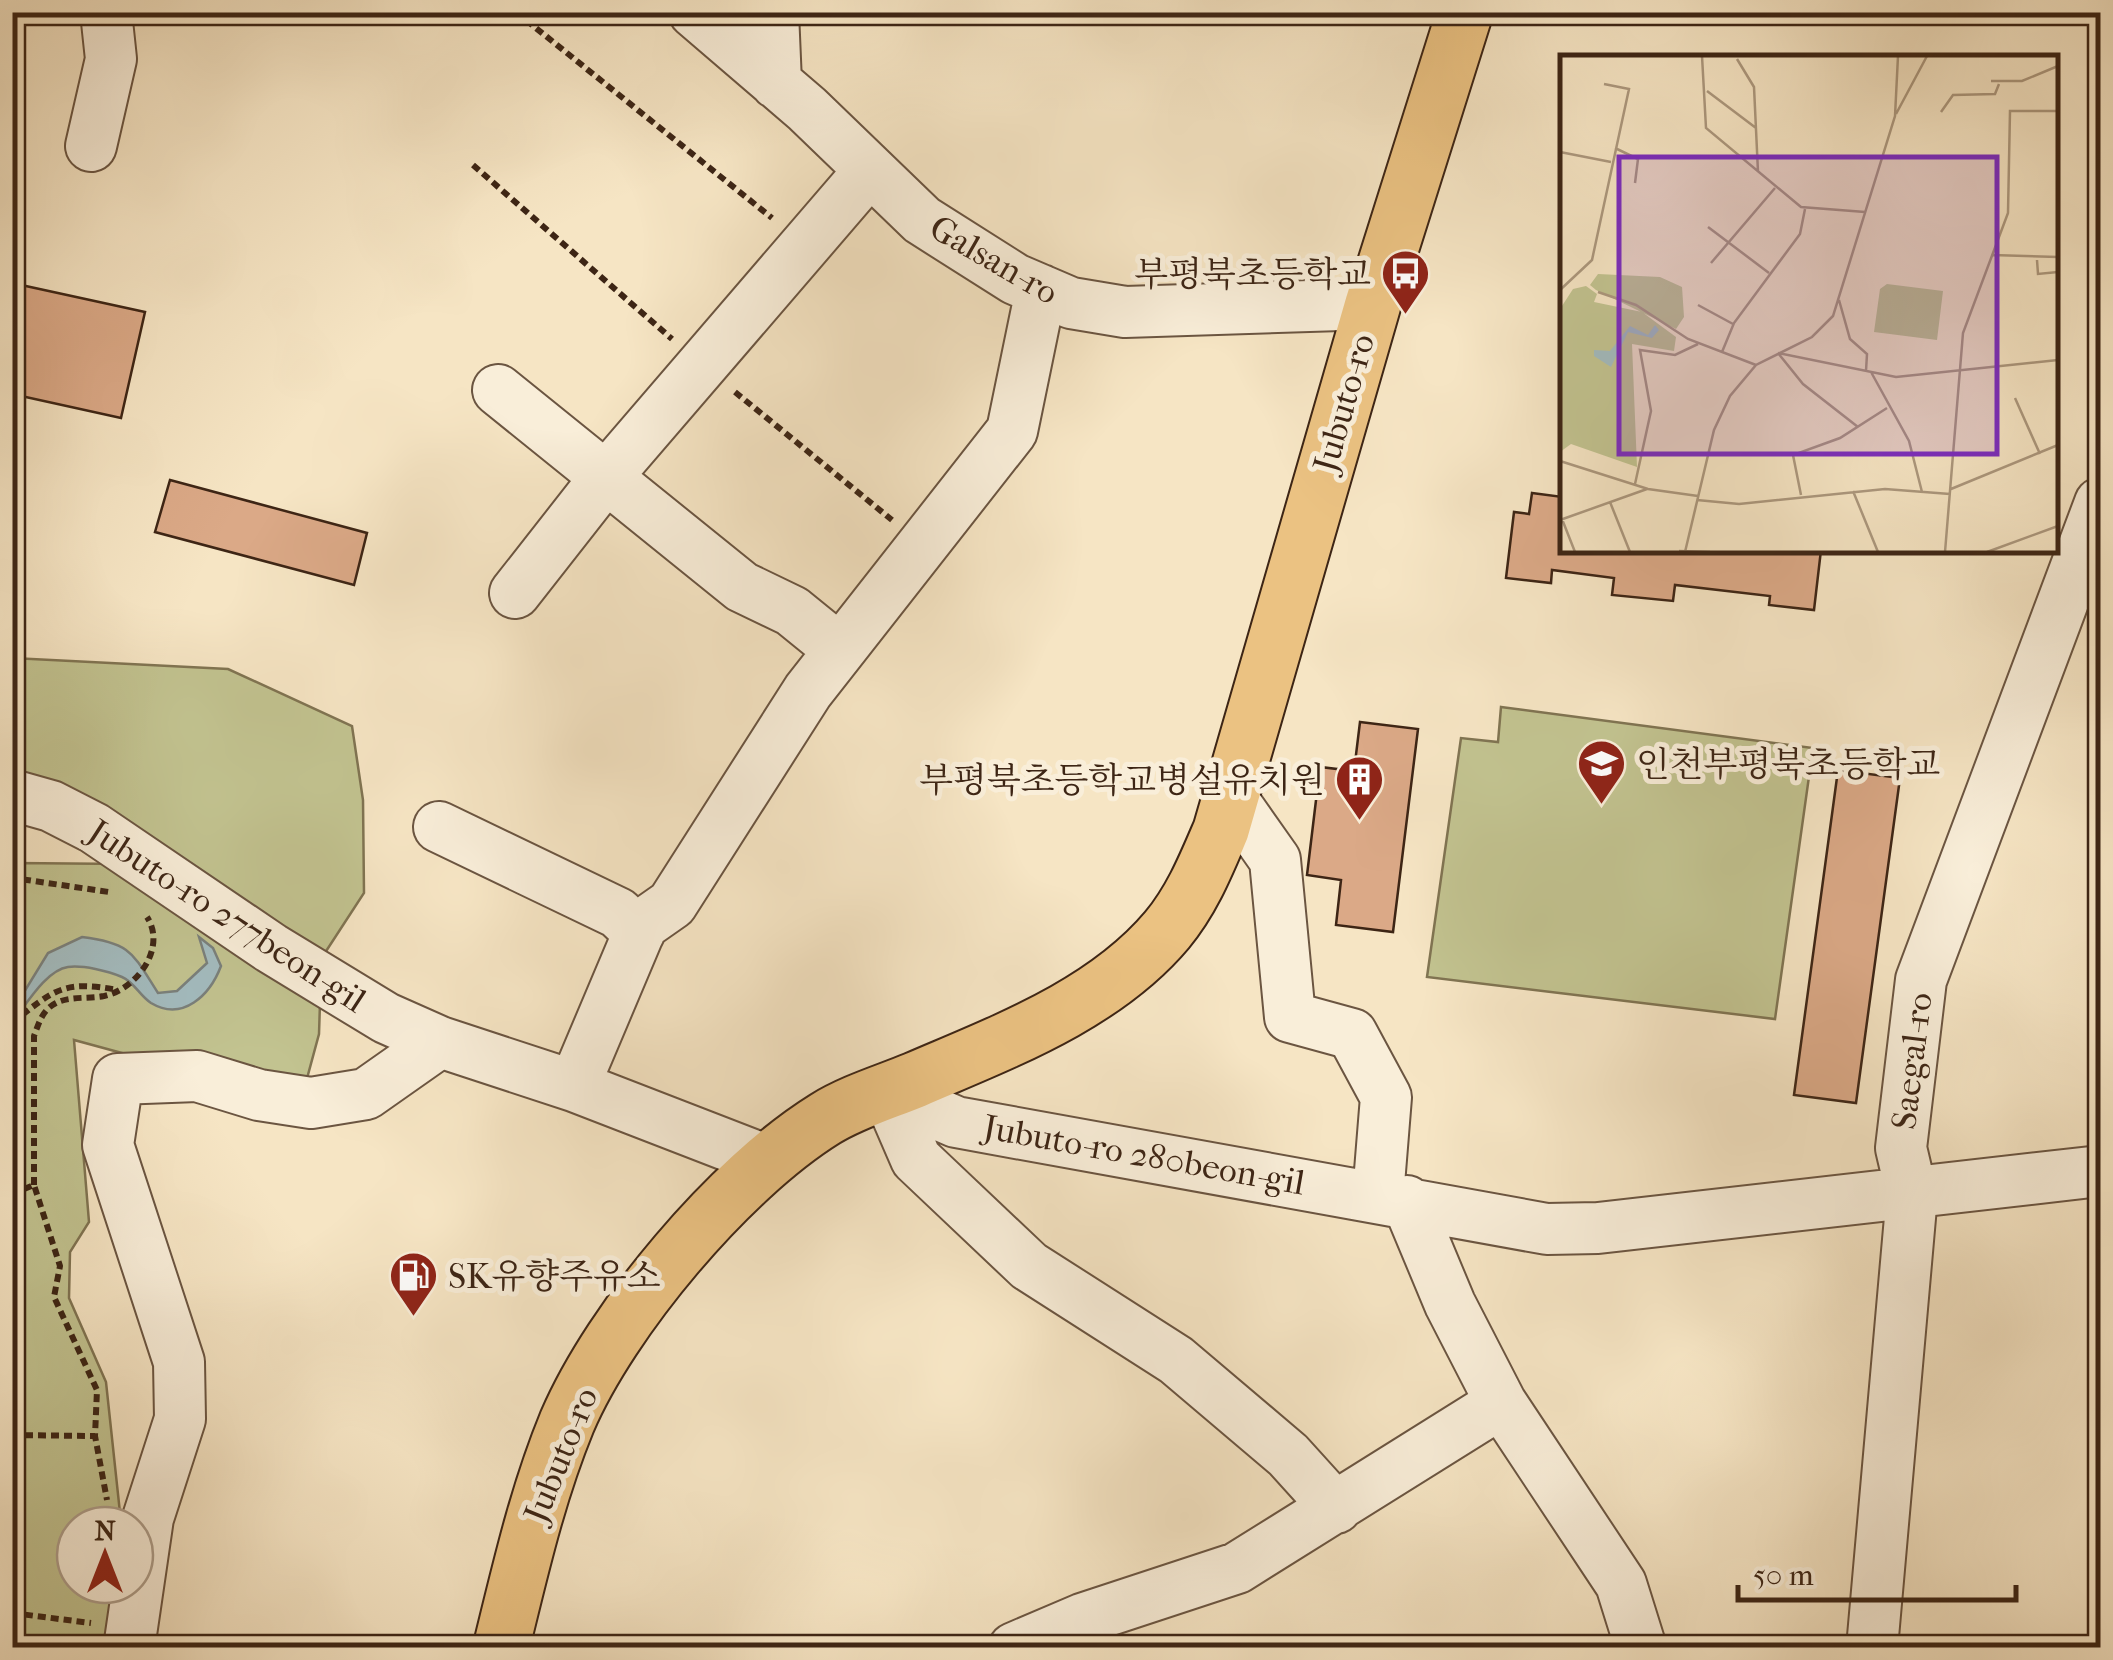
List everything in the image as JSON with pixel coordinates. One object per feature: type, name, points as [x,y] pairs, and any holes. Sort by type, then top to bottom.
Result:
[{"type":"main road","name":"Jubuto-ro","points":[[501,1648],[530,1525],[568,1420],[618,1334],[666,1268],[768,1161],[826,1118],[1012,1038],[1078,1003],[1131,965],[1168,930],[1196,886],[1230,796],[1373,304],[1465,12]]},
{"type":"street","points":[[91,146],[111,59],[106,12]]},
{"type":"street","name":"Galsan-ro","points":[[694,12],[922,220],[1070,303],[1124,312],[1373,304]]},
{"type":"street","points":[[772,12],[776,83]]},
{"type":"street","points":[[515,593],[606,477],[870,170]]},
{"type":"street","points":[[574,1086],[642,925],[672,904],[808,691],[1012,431],[1041,290]]},
{"type":"street","points":[[498,390],[742,586],[792,611],[840,650]]},
{"type":"street","name":"Saegal-ro","points":[[1872,1648],[1912,1195],[1900,1148],[1921,980],[2095,533]]},
{"type":"street","name":"Jubuto-ro 277beon-gil","points":[[12,795],[51,806],[94,828],[337,990],[440,1042],[574,1086],[768,1161]]},
{"type":"street","points":[[1230,796],[1275,860],[1290,1017],[1352,1034],[1386,1097],[1393,1198],[1501,1403],[1621,1584],[1640,1648]]},
{"type":"street","points":[[439,827],[618,913],[639,933]]},
{"type":"street","points":[[117,1636],[148,1518],[180,1419],[179,1362],[108,1145],[118,1078],[197,1076],[259,1095],[311,1103],[366,1094],[440,1042]]},
{"type":"street","points":[[886,1092],[916,1160],[1029,1266],[1176,1360],[1288,1454],[1336,1508]]},
{"type":"street","name":"Jubuto-ro 280beon-gil","points":[[886,1092],[956,1122],[1393,1198],[1546,1229],[1598,1228],[2100,1171]]},
{"type":"street","points":[[1014,1648],[1082,1619],[1237,1568],[1501,1403]]},
{"type":"path","points":[[516,12],[806,246]]},
{"type":"path","points":[[473,166],[703,366],[922,544]]},
{"type":"path","points":[[12,873],[20,878],[87,885],[114,894]]},
{"type":"path","points":[[108,1504],[95,1436],[97,1390],[54,1296],[60,1266],[34,1185],[34,1036],[42,1014],[56,1003],[120,990],[152,956],[156,945],[150,919],[138,908]]},
{"type":"path","points":[[12,1023],[54,990],[79,983],[120,990]]},
{"type":"path","points":[[12,1194],[34,1185]]},
{"type":"path","points":[[12,1436],[95,1436]]},
{"type":"path","points":[[12,1613],[117,1636]]},
{"type":"green space","points":[[12,658],[228,669],[352,726],[363,800],[364,893],[319,962],[13,778]]},
{"type":"green space","points":[[1501,707],[1813,748],[1775,1019],[1427,977],[1461,738],[1498,742]]},
{"type":"green space","points":[[13,863],[127,864],[320,1003],[319,1034],[306,1082],[144,1059],[74,1040],[89,1222],[70,1252],[69,1298],[106,1382],[119,1505],[55,1505],[55,1605],[119,1605],[114,1647],[13,1648]]},
{"type":"water","points":[[82,937],[121,947],[143,969],[158,993],[177,991],[207,963],[199,937],[213,948],[221,966],[202,995],[174,1009],[151,1003],[122,977],[68,967],[44,981],[13,1021],[13,1010],[48,953]]},
{"type":"building","points":[[12,283],[145,312],[121,418],[12,394]]},
{"type":"building","points":[[170,480],[367,533],[354,585],[155,532]]},
{"type":"building","points":[[1532,493],[1560,497],[1560,552],[1821,552],[1814,610],[1769,605],[1770,596],[1675,585],[1673,601],[1612,595],[1614,578],[1552,570],[1551,583],[1506,578],[1514,512],[1529,514]]},
{"type":"building","name":"부평북초등학교병설유치원","points":[[1360,722],[1418,729],[1393,932],[1336,925],[1341,880],[1307,875],[1320,767],[1354,771]]},
{"type":"building","points":[[1838,770],[1900,778],[1856,1103],[1794,1095]]},
{"type":"place","name":"부평북초등학교","points":[[1406,316]]},
{"type":"place","name":"인천부평북초등학교","points":[[1601,806]]},
{"type":"place","name":"부평북초등학교병설유치원","points":[[1360,822]]},
{"type":"place","name":"SK유향주유소","points":[[413,1318]]}]
